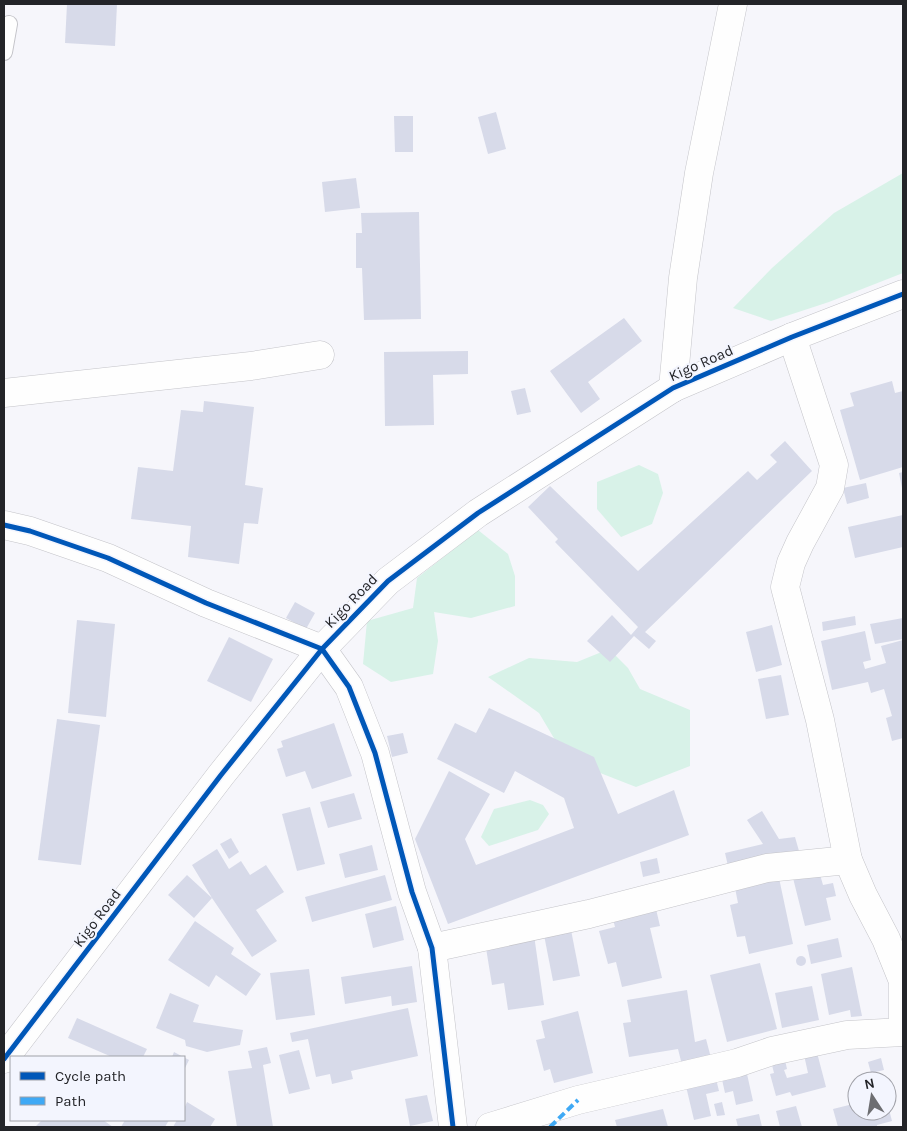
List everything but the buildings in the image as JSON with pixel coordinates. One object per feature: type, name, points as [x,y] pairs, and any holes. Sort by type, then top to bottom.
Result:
[{"type":"street","points":[[674,388],[683,278],[698,182],[733,4]]},
{"type":"street","name":"Kigo Road","points":[[4,1059],[221,776],[322,649],[388,581],[471,518],[674,388],[792,337],[903,294]]},
{"type":"street","points":[[490,1127],[578,1100],[737,1063],[772,1051],[847,1035],[903,1030],[903,982],[886,939],[863,895],[848,860],[820,720],[785,587],[791,563],[800,543],[830,488],[834,466],[792,337]]},
{"type":"street","points":[[4,393],[251,366],[320,354]]},
{"type":"street","points":[[4,524],[108,558],[206,603],[322,649],[349,687],[375,753],[412,892],[432,948],[453,1127]]},
{"type":"street","points":[[432,948],[589,914],[767,868],[848,860]]},
{"type":"lane","points":[[4,52],[8,24]]},
{"type":"green space","points":[[903,173],[903,273],[829,302],[771,321],[733,308],[772,268],[834,213]]},
{"type":"green space","points":[[639,465],[658,474],[663,493],[652,524],[621,537],[597,509],[597,482]]},
{"type":"green space","points":[[478,530],[508,554],[515,576],[515,606],[471,618],[434,612],[438,641],[433,674],[391,682],[363,664],[367,621],[413,608],[417,578]]},
{"type":"green space","points":[[609,649],[628,668],[640,689],[690,710],[690,766],[636,787],[567,760],[539,713],[488,677],[529,658],[577,662]]},
{"type":"green space","points":[[530,800],[543,805],[549,814],[538,830],[489,846],[481,837],[494,809]]},
{"type":"marked path","points":[[550,1127],[578,1100]]},
{"type":"cycle path","points":[[4,1059],[221,775],[322,649],[388,581],[478,513],[673,388],[792,337],[903,294]]},
{"type":"cycle path","points":[[4,525],[30,531],[108,558],[206,603],[322,649],[349,687],[375,753],[412,892],[432,948],[453,1127]]}]
